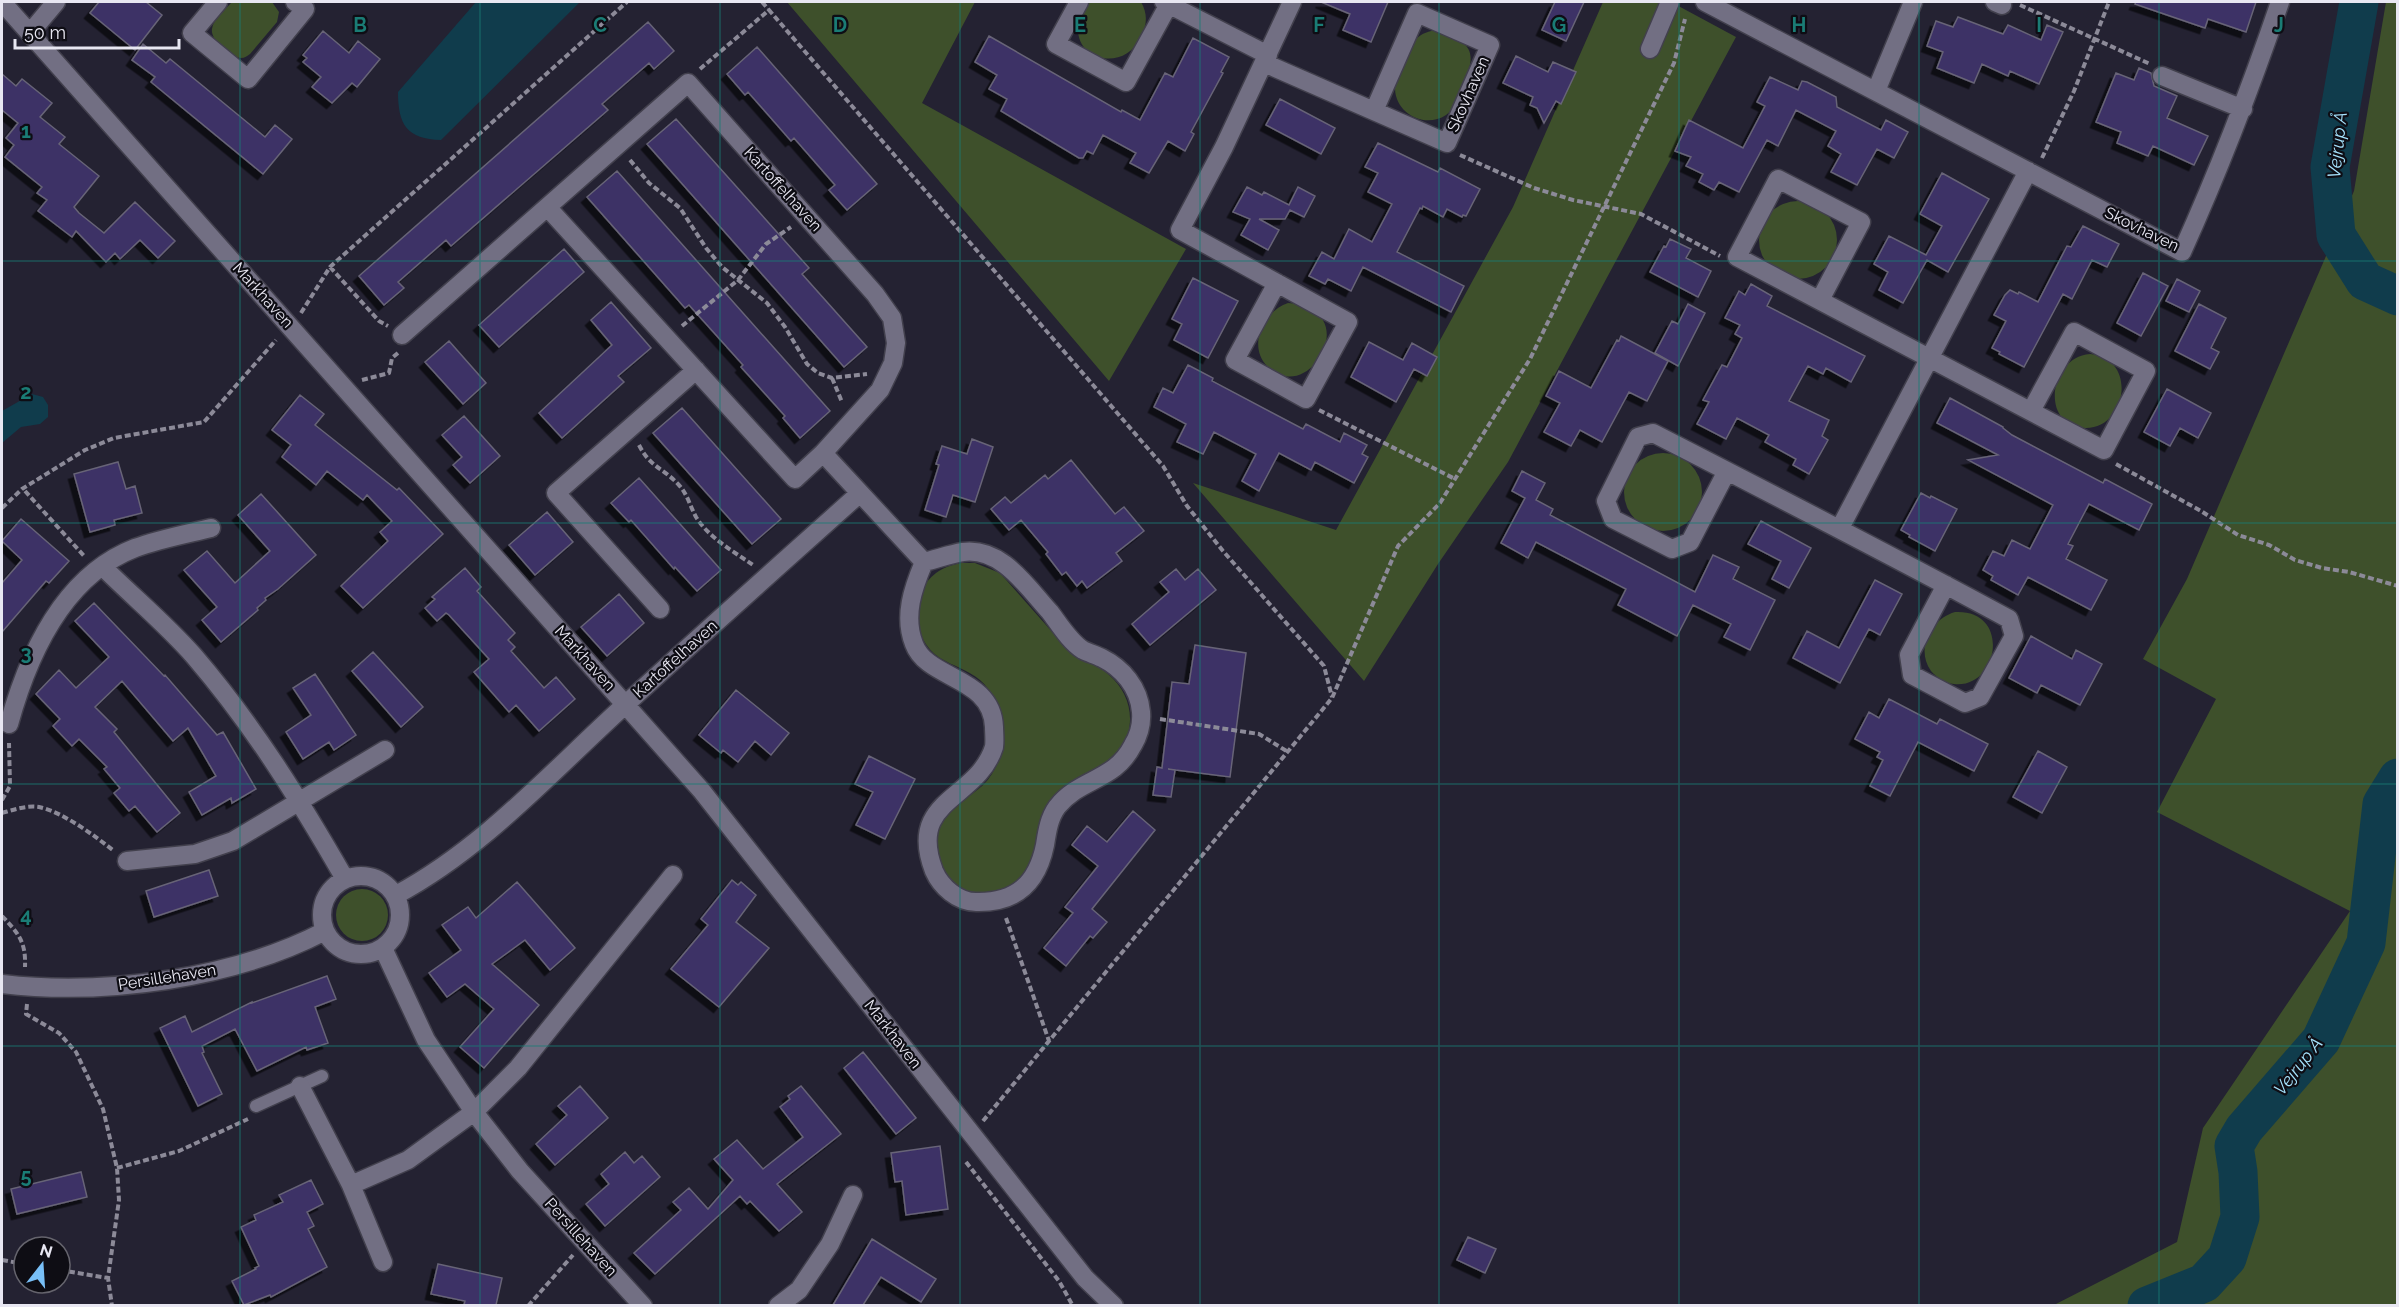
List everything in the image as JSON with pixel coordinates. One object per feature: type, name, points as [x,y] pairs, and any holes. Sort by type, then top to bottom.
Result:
[{"type":"street","name":"Markhaven","points":[[2,2],[701,790],[1085,1278],[1114,1305]]},
{"type":"street","points":[[30,33],[56,2]]},
{"type":"street","points":[[218,2],[192,33],[248,79],[305,9],[295,2]]},
{"type":"street","name":"Skovhaven","points":[[1079,2],[1056,44],[1126,82],[1167,3],[1266,59],[1374,111],[1447,143],[1490,45],[1417,13],[1374,111]]},
{"type":"street","points":[[1277,283],[1235,360],[1306,399],[1348,322],[1277,283],[1180,230],[1224,147],[1292,2]]},
{"type":"street","name":"Skovhaven","points":[[1705,2],[2182,252],[2243,109],[2280,2]]},
{"type":"street","points":[[1876,91],[1913,2]]},
{"type":"street","points":[[1650,49],[1676,6]]},
{"type":"street","points":[[2162,76],[2243,109]]},
{"type":"street","points":[[402,335],[688,83]]},
{"type":"street","name":"Kartoffelhaven","points":[[548,208],[795,479],[823,453],[880,390],[893,363],[896,343],[892,318],[875,294],[688,83]]},
{"type":"street","points":[[1840,528],[1932,358],[2028,171]]},
{"type":"street","points":[[1820,300],[1861,222],[1778,179],[1737,257],[2104,450],[2146,371],[2074,332],[2031,411]]},
{"type":"street","points":[[660,609],[556,493],[696,370]]},
{"type":"street","points":[[1727,471],[1690,542],[1672,549],[1613,519],[1606,501],[1638,437],[1653,433],[1840,528],[1946,585],[2009,619],[2014,636],[1980,698],[1965,703],[1912,675],[1909,655],[1946,585]]},
{"type":"street","points":[[823,453],[924,562]]},
{"type":"street","name":"Kartoffelhaven","points":[[626,704],[859,494]]},
{"type":"street","points":[[9,724],[32,655],[58,611],[100,569],[135,548],[211,528]]},
{"type":"street","points":[[965,552],[988,555],[1011,568],[1082,649],[1122,670],[1135,690],[1141,716],[1141,728],[1126,759],[1115,769],[1077,788],[1056,808],[1047,829],[1037,872],[1024,889],[1000,900],[970,902],[949,892],[936,876],[927,853],[930,824],[942,804],[974,781],[987,762],[994,744],[994,720],[987,704],[971,687],[929,664],[914,646],[908,620],[913,587],[924,562],[965,552]]},
{"type":"street","points":[[100,569],[192,654],[260,739],[300,801],[345,879]]},
{"type":"street","points":[[396,896],[424,880],[489,832],[626,704]]},
{"type":"street","points":[[127,861],[195,854],[233,841],[385,750]]},
{"type":"street","points":[[351,1185],[408,1160],[474,1112],[518,1068],[673,875]]},
{"type":"street","points":[[354,876],[374,877],[390,888],[396,896],[401,920],[395,936],[382,948],[364,954],[355,954],[337,946],[325,931],[322,911],[324,901],[329,892],[345,879],[354,876]]},
{"type":"street","name":"Persillehaven","points":[[2,984],[28,987],[121,986],[213,972],[296,946],[325,931]]},
{"type":"street","name":"Persillehaven","points":[[382,948],[426,1040],[474,1112],[520,1171],[643,1305]]},
{"type":"street","points":[[300,1086],[351,1185],[383,1262]]},
{"type":"street","points":[[778,1305],[799,1290],[830,1244],[853,1195]]},
{"type":"lane","points":[[256,1107],[322,1076]]},
{"type":"path","points":[[2,508],[22,489],[85,450],[114,438],[204,422],[305,309],[330,267],[627,2]]},
{"type":"path","points":[[762,2],[1163,466],[1187,506],[1324,666],[1332,698]]},
{"type":"path","points":[[2028,171],[2043,158],[2096,39],[2109,2]]},
{"type":"path","points":[[2003,3],[2096,39],[2160,68],[2162,76]]},
{"type":"path","points":[[1073,1305],[1059,1281],[962,1158],[960,1144],[971,1135],[1332,698],[1398,546],[1440,503],[1530,359],[1674,63],[1686,20],[1676,6]]},
{"type":"path","points":[[688,83],[696,73],[770,9]]},
{"type":"path","points":[[1447,143],[1455,153],[1534,188],[1573,200],[1641,214],[1725,258],[1737,257]]},
{"type":"path","points":[[618,146],[649,183],[680,208],[706,248],[722,267],[767,303],[785,327],[807,364],[818,373],[832,378],[874,374],[886,377]]},
{"type":"path","points":[[668,339],[709,302],[738,280],[766,244],[807,218]]},
{"type":"path","points":[[330,267],[379,321],[402,335],[399,351],[392,358],[389,373],[362,380],[348,391]]},
{"type":"path","points":[[1306,399],[1314,407],[1455,479]]},
{"type":"path","points":[[630,428],[644,456],[684,490],[697,518],[726,547],[753,564],[766,578]]},
{"type":"path","points":[[2104,450],[2114,463],[2201,511],[2238,535],[2269,545],[2295,560],[2397,586]]},
{"type":"path","points":[[25,491],[100,569]]},
{"type":"path","points":[[1141,716],[1259,734],[1288,752]]},
{"type":"path","points":[[2,800],[9,786],[9,724]]},
{"type":"path","points":[[2,813],[19,808],[38,807],[60,815],[127,861]]},
{"type":"path","points":[[1000,900],[1049,1041]]},
{"type":"path","points":[[2,916],[22,941],[26,951],[25,966],[28,987],[26,1014],[59,1033],[76,1052],[103,1109],[117,1168],[119,1200],[108,1278],[112,1305]]},
{"type":"path","points":[[117,1168],[179,1151],[256,1115],[256,1107]]},
{"type":"path","points":[[528,1305],[586,1241]]},
{"type":"path","points":[[72,1272],[108,1278]]},
{"type":"green space","points":[[232,2],[272,2],[279,12],[277,22],[250,54],[242,58],[226,52],[217,43],[212,33],[220,14]]},
{"type":"green space","points":[[787,2],[975,2],[922,103],[1186,249],[1109,381]]},
{"type":"green space","points":[[1086,2],[1141,2],[1146,15],[1145,28],[1134,48],[1124,55],[1102,58],[1092,54],[1084,47],[1079,37],[1078,24]]},
{"type":"green space","points":[[1603,2],[1671,2],[1736,37],[1508,462],[1438,564],[1364,681],[1193,483],[1336,530],[1513,207]]},
{"type":"green space","points":[[2386,2],[2398,2],[2397,1305],[2054,1305],[2177,1242],[2203,1128],[2350,911],[2157,812],[2216,699],[2143,659],[2187,579],[2354,191]]},
{"type":"green space","points":[[1437,30],[1458,39],[1465,45],[1471,57],[1470,65],[1452,110],[1438,119],[1421,120],[1413,117],[1400,106],[1395,85],[1403,63],[1416,39]]},
{"type":"green space","points":[[1798,201],[1813,204],[1826,212],[1834,225],[1837,240],[1834,255],[1826,268],[1813,276],[1798,279],[1783,276],[1770,268],[1762,255],[1759,240],[1762,225],[1770,212],[1783,204]]},
{"type":"green space","points":[[1288,303],[1310,309],[1322,319],[1327,332],[1325,346],[1319,359],[1308,370],[1295,376],[1281,375],[1267,366],[1258,348],[1261,330],[1266,321],[1279,307]]},
{"type":"green space","points":[[2090,354],[2105,358],[2115,367],[2121,379],[2121,392],[2118,406],[2111,417],[2100,425],[2086,428],[2071,425],[2061,416],[2056,405],[2055,392],[2058,378],[2065,367],[2076,358]]},
{"type":"green space","points":[[1663,453],[1678,456],[1691,464],[1699,477],[1702,492],[1699,507],[1691,520],[1678,528],[1663,531],[1648,528],[1635,520],[1627,507],[1624,492],[1627,477],[1635,464],[1648,456]]},
{"type":"green space","points":[[961,563],[975,563],[1000,573],[1069,651],[1104,671],[1116,682],[1127,700],[1130,720],[1125,741],[1113,761],[1068,785],[1053,798],[1042,820],[1029,869],[1022,878],[1012,886],[989,894],[967,891],[952,881],[940,862],[937,840],[940,826],[948,813],[982,786],[993,773],[1002,749],[1002,718],[995,700],[980,680],[930,650],[923,640],[917,616],[917,604],[927,582],[942,569]]},
{"type":"green space","points":[[1955,612],[1973,614],[1985,623],[1992,635],[1993,649],[1989,663],[1981,674],[1969,682],[1954,684],[1933,674],[1926,662],[1925,645],[1928,636],[1939,621]]},
{"type":"green space","points":[[362,889],[372,891],[380,897],[386,905],[388,915],[386,925],[380,933],[372,939],[362,941],[352,939],[344,933],[338,925],[336,915],[338,905],[344,897],[352,891]]},
{"type":"water","points":[[476,2],[580,2],[441,140],[420,137],[412,133],[403,121],[398,103],[398,92]]},
{"type":"water","points":[[32,394],[43,397],[48,405],[48,417],[40,424],[21,427],[2,443],[2,411]]},
{"type":"building","points":[[99,2],[146,2],[162,15],[135,50],[90,13]]},
{"type":"building","points":[[1321,2],[1388,2],[1371,42],[1343,30],[1350,14]]},
{"type":"building","points":[[1555,2],[1584,2],[1566,41],[1542,30]]},
{"type":"building","points":[[2136,2],[2256,2],[2246,32],[2208,19],[2205,28],[2135,4]]},
{"type":"building","points":[[1958,17],[2003,34],[2008,25],[2041,40],[2047,25],[2063,32],[2039,84],[2010,71],[2008,76],[1982,64],[1974,83],[1937,68],[1943,52],[1927,46],[1936,21],[1953,27]]},
{"type":"building","points":[[648,22],[674,51],[654,69],[649,63],[602,104],[608,110],[451,246],[446,240],[398,282],[404,288],[384,305],[359,276]]},
{"type":"building","points":[[323,31],[349,53],[358,41],[380,59],[357,87],[352,83],[332,103],[312,87],[321,77],[303,62],[307,58],[303,55]]},
{"type":"building","points":[[989,36],[1121,112],[1122,110],[1140,120],[1165,73],[1173,77],[1193,38],[1229,57],[1221,72],[1223,73],[1191,132],[1194,134],[1185,151],[1168,141],[1149,173],[1130,163],[1136,153],[1103,135],[1093,154],[1087,151],[1083,158],[1079,158],[1001,111],[1007,99],[989,89],[997,75],[975,62]]},
{"type":"building","points":[[143,44],[166,63],[170,59],[265,137],[275,125],[292,139],[263,174],[151,82],[155,77],[132,60]]},
{"type":"building","points":[[757,47],[877,184],[847,210],[829,190],[835,185],[794,138],[791,141],[748,92],[745,95],[727,74]]},
{"type":"building","points":[[1516,56],[1548,72],[1553,62],[1576,72],[1561,104],[1556,101],[1544,123],[1537,108],[1530,105],[1533,97],[1503,83]]},
{"type":"building","points":[[2139,68],[2151,73],[2154,86],[2177,96],[2167,118],[2208,136],[2194,165],[2153,146],[2148,156],[2117,143],[2121,132],[2096,122],[2116,73],[2134,80]]},
{"type":"building","points":[[2,74],[16,86],[22,79],[52,103],[40,117],[65,137],[59,144],[99,176],[74,207],[79,213],[104,233],[135,202],[175,241],[158,258],[140,240],[120,259],[115,253],[106,262],[76,231],[72,237],[38,211],[47,200],[37,193],[42,187],[5,157],[14,145],[6,138],[18,123],[2,110]]},
{"type":"building","points":[[1770,77],[1798,90],[1802,81],[1807,82],[1836,97],[1837,107],[1881,130],[1886,120],[1908,132],[1894,158],[1877,149],[1857,185],[1831,172],[1841,154],[1828,146],[1836,131],[1796,110],[1778,146],[1767,140],[1739,192],[1719,182],[1714,190],[1699,182],[1703,174],[1686,166],[1691,157],[1675,151],[1689,120],[1743,148],[1765,106],[1757,102]]},
{"type":"building","points":[[1280,99],[1335,128],[1321,154],[1266,125]]},
{"type":"building","points":[[676,119],[809,268],[802,274],[867,347],[844,367],[647,144]]},
{"type":"building","points":[[1378,143],[1438,172],[1440,168],[1480,189],[1466,216],[1462,217],[1447,209],[1443,217],[1423,206],[1422,209],[1420,208],[1397,252],[1464,286],[1451,312],[1363,267],[1351,291],[1328,279],[1325,284],[1309,276],[1322,252],[1334,259],[1349,229],[1372,242],[1392,204],[1368,192],[1378,173],[1365,167]]},
{"type":"building","points":[[617,171],[830,411],[800,438],[783,418],[785,416],[741,367],[743,365],[689,305],[685,308],[587,197]]},
{"type":"building","points":[[1942,173],[1989,199],[1948,272],[1927,260],[1903,303],[1879,290],[1888,272],[1874,264],[1889,236],[1926,255],[1942,226],[1920,214]]},
{"type":"building","points":[[1247,187],[1262,195],[1264,192],[1289,205],[1298,187],[1315,196],[1304,217],[1290,210],[1285,219],[1259,219],[1279,230],[1268,250],[1241,235],[1250,219],[1233,212]]},
{"type":"building","points":[[2083,226],[2119,244],[2107,267],[2092,260],[2072,299],[2063,294],[2024,367],[1999,354],[2000,352],[1992,348],[2006,321],[1994,315],[2005,295],[2010,290],[2038,302],[2067,246],[2071,247]]},
{"type":"building","points":[[1670,239],[1691,249],[1686,258],[1711,271],[1698,297],[1650,272]]},
{"type":"building","points":[[564,249],[584,272],[499,347],[479,325]]},
{"type":"building","points":[[2143,273],[2168,286],[2141,336],[2117,323]]},
{"type":"building","points":[[1193,278],[1238,301],[1208,358],[1174,340],[1182,324],[1172,319]]},
{"type":"building","points":[[2177,279],[2200,291],[2189,312],[2166,301]]},
{"type":"building","points":[[1751,284],[1772,296],[1767,306],[1865,356],[1851,382],[1826,368],[1823,374],[1808,366],[1789,401],[1829,420],[1822,436],[1828,440],[1809,474],[1793,465],[1796,459],[1765,442],[1769,435],[1737,418],[1726,439],[1697,424],[1709,402],[1703,400],[1722,365],[1727,367],[1742,338],[1735,334],[1740,325],[1725,318],[1739,291],[1745,295]]},
{"type":"building","points":[[611,302],[651,348],[618,376],[624,382],[562,438],[539,413],[612,345],[591,320]]},
{"type":"building","points":[[1688,304],[1705,313],[1678,366],[1655,353],[1672,321],[1678,324]]},
{"type":"building","points":[[2199,304],[2226,318],[2211,348],[2219,352],[2210,369],[2175,351]]},
{"type":"building","points":[[1621,336],[1668,361],[1647,401],[1629,392],[1602,442],[1580,430],[1571,446],[1544,432],[1560,403],[1546,396],[1559,371],[1591,388]]},
{"type":"building","points":[[449,341],[486,383],[463,404],[425,362]]},
{"type":"building","points":[[1369,342],[1403,360],[1412,343],[1437,357],[1427,376],[1414,369],[1396,402],[1351,377]]},
{"type":"building","points":[[1188,365],[1213,378],[1212,381],[1303,429],[1306,424],[1340,442],[1344,433],[1367,445],[1362,454],[1368,457],[1354,483],[1315,462],[1311,470],[1279,453],[1259,491],[1242,481],[1256,454],[1214,432],[1203,454],[1177,442],[1186,424],[1154,407],[1163,388],[1173,393]]},
{"type":"building","points":[[2167,389],[2211,413],[2198,438],[2180,428],[2170,446],[2144,432]]},
{"type":"building","points":[[300,395],[324,414],[315,425],[397,490],[399,488],[443,534],[363,608],[341,586],[388,541],[380,532],[392,521],[367,495],[363,500],[327,471],[316,485],[282,457],[291,445],[272,430]]},
{"type":"building","points":[[1950,398],[2003,427],[2012,435],[2103,483],[2105,479],[2152,504],[2139,530],[2089,504],[2068,544],[2073,546],[2066,559],[2107,580],[2091,610],[2028,577],[2018,595],[1991,580],[1993,576],[1983,570],[1993,551],[2004,556],[2012,540],[2030,549],[2053,505],[1968,460],[1998,455],[1937,423]]},
{"type":"building","points":[[682,408],[781,519],[752,544],[653,433]]},
{"type":"building","points":[[464,416],[500,456],[470,483],[453,465],[462,457],[442,435]]},
{"type":"building","points":[[972,439],[993,447],[975,502],[953,495],[946,517],[925,510],[939,465],[936,464],[942,446],[967,454]]},
{"type":"building","points":[[1071,460],[1115,514],[1124,507],[1144,531],[1116,553],[1122,561],[1087,588],[1082,581],[1077,586],[1066,572],[1062,575],[1046,554],[1048,552],[1021,520],[1009,530],[991,509],[1005,497],[1011,503],[1045,475],[1048,479]]},
{"type":"building","points":[[118,462],[126,489],[135,486],[142,513],[114,520],[115,525],[90,532],[74,474]]},
{"type":"building","points":[[1522,471],[1545,483],[1536,500],[1553,509],[1550,515],[1695,592],[1713,555],[1739,567],[1733,579],[1775,600],[1750,650],[1724,637],[1731,624],[1693,605],[1677,636],[1618,605],[1626,589],[1536,542],[1528,558],[1501,543],[1525,498],[1512,491]]},
{"type":"building","points":[[639,478],[721,570],[697,591],[675,567],[674,569],[631,520],[629,522],[611,503]]},
{"type":"building","points":[[1921,493],[1957,509],[1935,551],[1901,530]]},
{"type":"building","points":[[261,494],[316,555],[265,598],[266,600],[257,608],[258,610],[221,642],[202,620],[217,607],[184,570],[207,551],[235,583],[270,551],[238,515]]},
{"type":"building","points":[[547,512],[573,542],[535,575],[509,545]]},
{"type":"building","points":[[21,519],[69,561],[49,583],[46,581],[2,632],[2,583],[22,560],[2,541]]},
{"type":"building","points":[[1761,521],[1811,548],[1789,588],[1772,579],[1781,561],[1748,544]]},
{"type":"building","points":[[465,568],[481,587],[477,591],[515,633],[508,640],[515,647],[511,651],[544,688],[556,677],[575,699],[539,731],[516,705],[509,712],[474,672],[489,659],[449,615],[446,613],[437,621],[425,608],[435,599],[432,597]]},
{"type":"building","points":[[1176,569],[1185,580],[1198,569],[1216,590],[1150,645],[1132,624],[1169,592],[1160,582]]},
{"type":"building","points":[[1875,580],[1902,594],[1880,635],[1869,629],[1840,683],[1793,658],[1807,631],[1839,648]]},
{"type":"building","points":[[619,594],[644,623],[607,656],[581,627]]},
{"type":"building","points":[[94,603],[165,675],[217,735],[223,732],[256,789],[232,803],[231,798],[202,815],[189,792],[216,776],[188,728],[173,741],[122,681],[95,707],[117,729],[114,732],[180,813],[157,832],[135,806],[129,811],[114,793],[120,788],[104,769],[107,767],[79,739],[72,746],[53,726],[60,719],[36,694],[59,670],[76,688],[109,657],[75,621]]},
{"type":"building","points":[[2031,636],[2072,659],[2076,650],[2102,664],[2080,705],[2041,685],[2037,693],[2009,678]]},
{"type":"building","points":[[1195,645],[1246,653],[1230,777],[1168,769],[1175,770],[1171,797],[1153,795],[1157,767],[1162,768],[1172,682],[1189,684]]},
{"type":"building","points":[[373,652],[423,707],[401,727],[352,671]]},
{"type":"building","points":[[315,674],[356,735],[334,750],[329,742],[303,759],[286,732],[311,715],[293,688]]},
{"type":"building","points":[[736,690],[789,733],[771,755],[755,741],[738,762],[723,750],[721,753],[699,735]]},
{"type":"building","points":[[1889,699],[1937,724],[1940,719],[1988,744],[1974,771],[1918,742],[1890,796],[1870,786],[1883,760],[1877,757],[1880,752],[1855,739],[1869,712],[1879,718]]},
{"type":"building","points":[[2038,751],[2067,767],[2042,813],[2013,797]]},
{"type":"building","points":[[869,756],[915,779],[885,839],[856,825],[873,792],[855,784]]},
{"type":"building","points":[[1133,811],[1155,830],[1092,909],[1107,922],[1093,938],[1090,936],[1066,966],[1044,948],[1073,913],[1065,907],[1098,866],[1072,845],[1087,826],[1107,842]]},
{"type":"building","points":[[209,870],[218,896],[154,917],[146,891]]},
{"type":"building","points":[[732,880],[738,885],[741,882],[756,895],[736,922],[769,948],[719,1007],[671,969],[708,925],[701,919]]},
{"type":"building","points":[[517,882],[575,948],[550,970],[525,940],[492,964],[539,1005],[484,1068],[460,1047],[494,1009],[465,984],[447,997],[429,973],[461,950],[442,925],[468,907],[476,918]]},
{"type":"building","points":[[327,976],[336,999],[315,1007],[328,1043],[307,1050],[306,1047],[257,1071],[235,1029],[202,1046],[204,1052],[202,1053],[222,1094],[198,1106],[160,1028],[185,1016],[192,1032],[252,1002]]},
{"type":"building","points":[[863,1052],[916,1118],[896,1134],[844,1068]]},
{"type":"building","points":[[580,1086],[608,1118],[555,1165],[536,1144],[567,1115],[558,1106]]},
{"type":"building","points":[[801,1086],[841,1134],[777,1184],[802,1212],[779,1231],[750,1201],[747,1204],[740,1196],[655,1274],[634,1253],[681,1210],[673,1202],[689,1188],[708,1209],[733,1180],[714,1159],[737,1140],[763,1169],[803,1137],[780,1107],[790,1099],[788,1096]]},
{"type":"building","points":[[940,1146],[948,1209],[906,1215],[902,1181],[895,1182],[891,1153]]},
{"type":"building","points":[[625,1152],[634,1163],[642,1156],[660,1177],[605,1226],[586,1204],[609,1184],[601,1174]]},
{"type":"building","points":[[81,1172],[87,1197],[17,1214],[11,1189]]},
{"type":"building","points":[[311,1180],[323,1204],[307,1212],[314,1226],[308,1229],[327,1267],[271,1297],[270,1295],[244,1305],[232,1281],[259,1266],[241,1227],[256,1220],[254,1215],[283,1202],[279,1195]]},
{"type":"building","points":[[1468,1237],[1496,1249],[1485,1273],[1457,1260]]},
{"type":"building","points":[[872,1239],[936,1279],[921,1302],[881,1277],[863,1305],[833,1305]]},
{"type":"building","points":[[438,1264],[502,1278],[496,1305],[464,1305],[465,1301],[431,1294]]},
{"type":"waterway","name":"Vejrup Å","points":[[2359,2],[2330,167],[2336,235],[2365,281],[2398,296]]},
{"type":"waterway","name":"Vejrup Å","points":[[2147,1306],[2204,1283],[2227,1258],[2240,1217],[2234,1146],[2244,1129],[2321,1040],[2366,943],[2382,804],[2398,778]]}]
